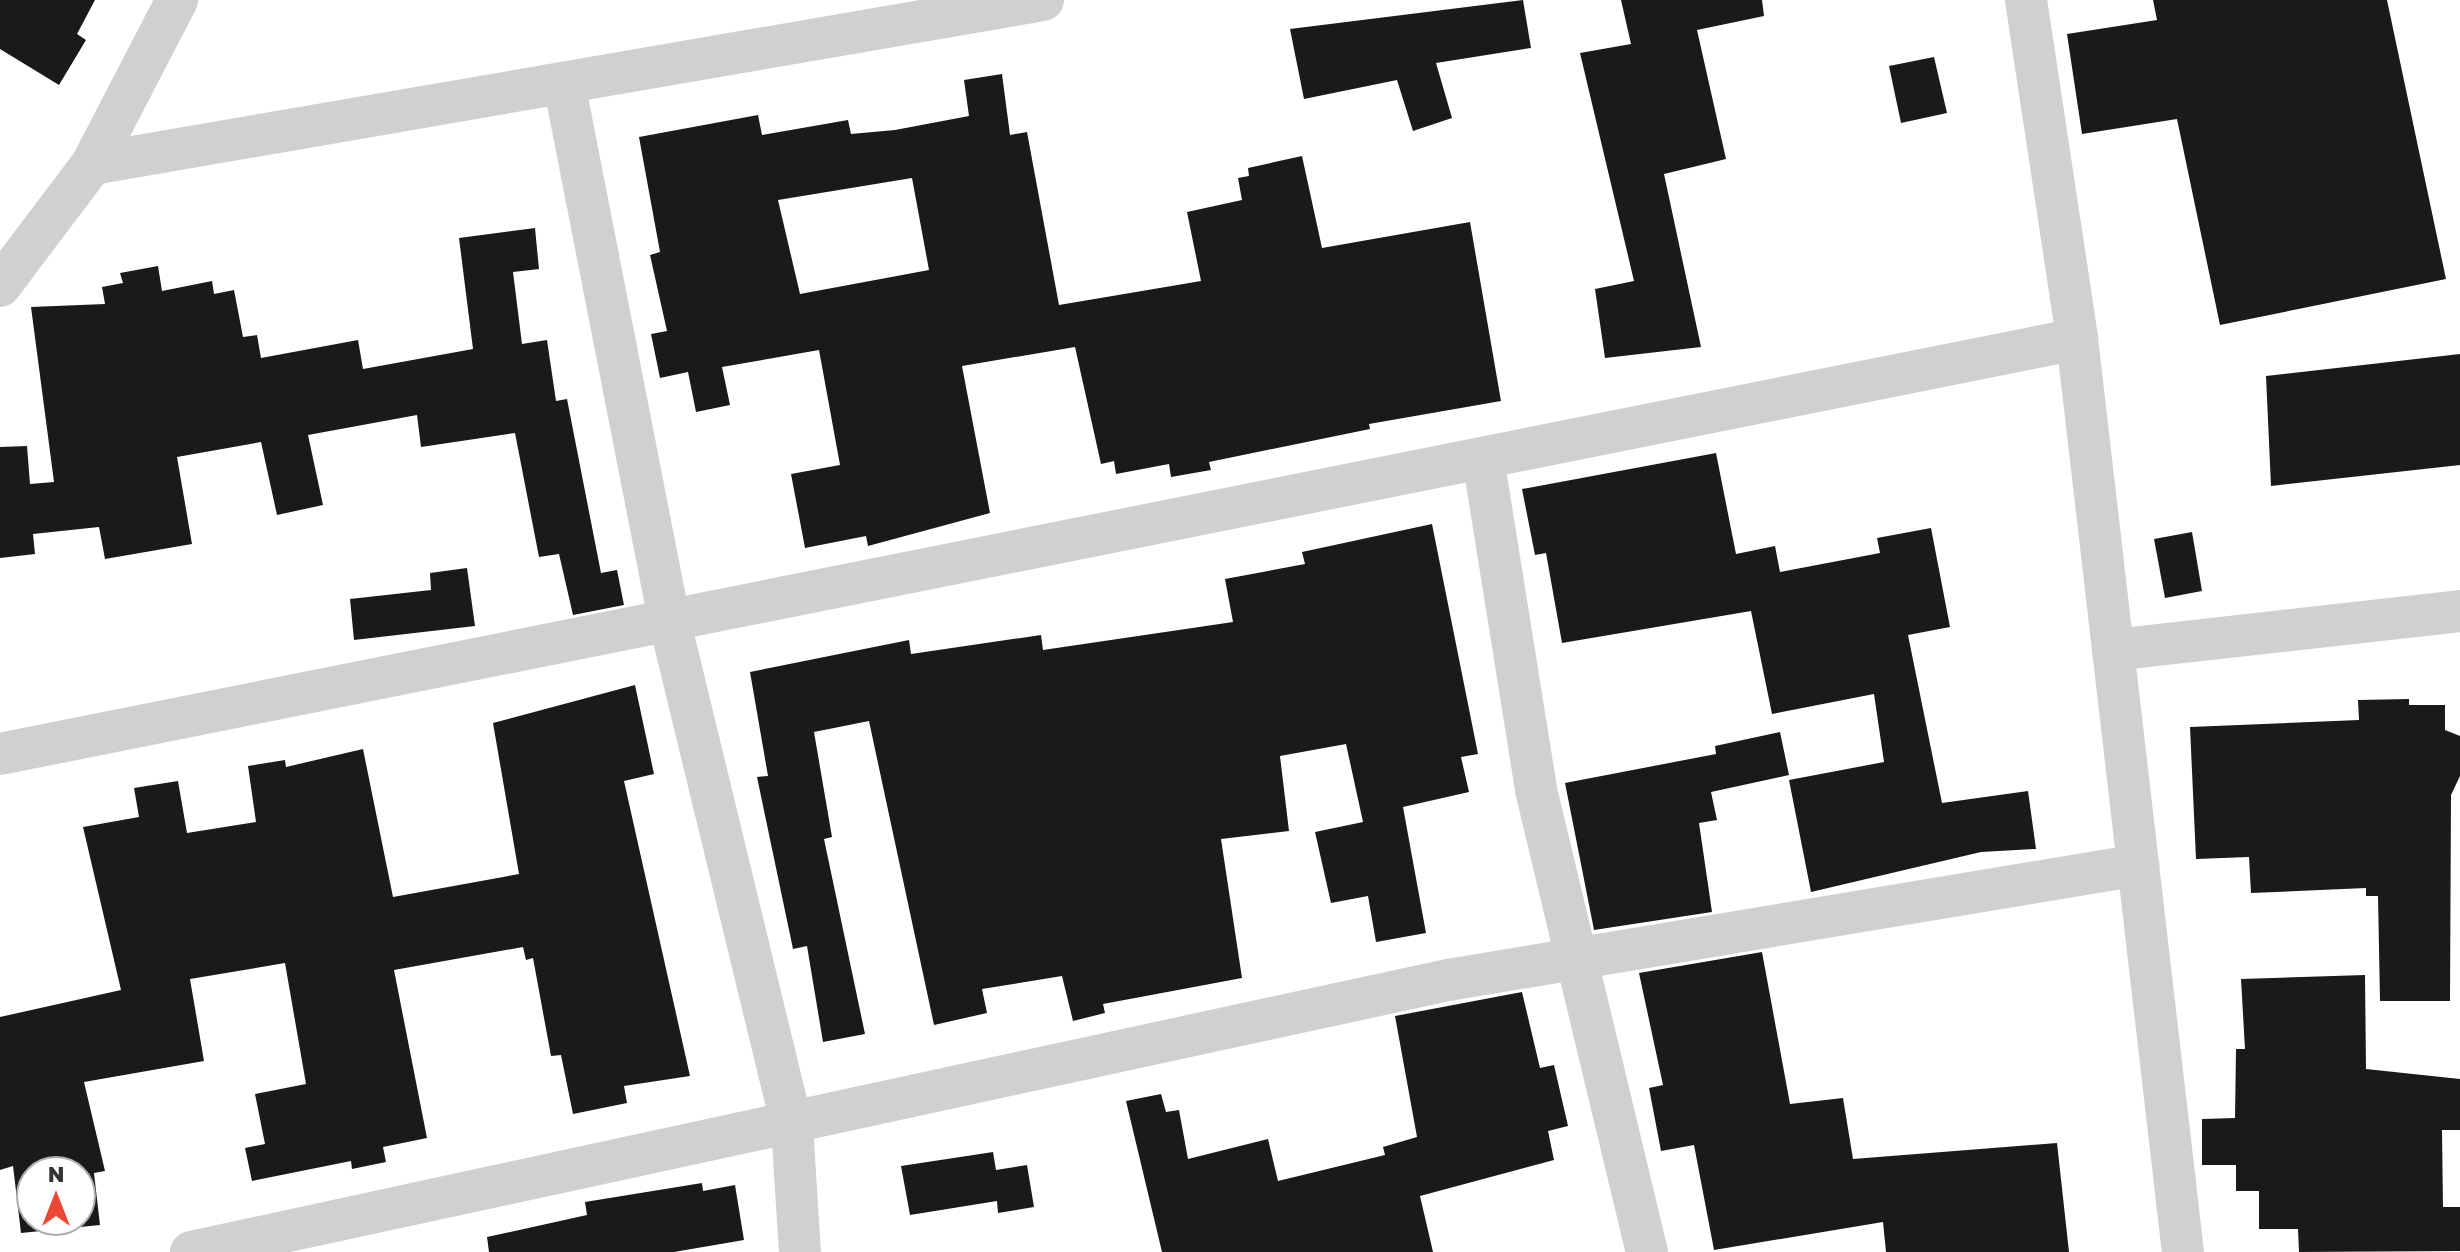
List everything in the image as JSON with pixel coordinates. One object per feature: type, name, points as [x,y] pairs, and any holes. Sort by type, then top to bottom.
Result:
[{"type":"street","points":[[0,286],[92,164],[177,0]]},
{"type":"street","points":[[92,164],[1043,0]]},
{"type":"street","points":[[2026,0],[2077,339],[2183,1252]]},
{"type":"street","points":[[564,83],[669,619],[792,1126],[800,1252]]},
{"type":"street","points":[[0,754],[2077,339]]},
{"type":"street","points":[[1483,458],[1536,790],[1573,958],[1647,1252]]},
{"type":"street","points":[[2113,650],[2460,611]]},
{"type":"street","points":[[191,1252],[284,1241],[792,1126],[1573,958],[2138,865]]},
{"type":"building","points":[[0,0],[95,0],[77,34],[86,40],[59,85],[0,49]]},
{"type":"building","points":[[1523,0],[1531,48],[1436,63],[1452,118],[1413,131],[1397,80],[1304,99],[1290,29]]},
{"type":"building","points":[[1621,0],[1762,0],[1764,16],[1697,30],[1726,159],[1664,174],[1701,347],[1605,358],[1595,289],[1634,281],[1580,53],[1631,44]]},
{"type":"building","points":[[2153,0],[2387,0],[2446,279],[2220,325],[2177,119],[2082,134],[2067,34],[2157,20]]},
{"type":"building","points":[[1934,57],[1947,113],[1901,123],[1889,66]]},
{"type":"building","points":[[1002,74],[1010,135],[1027,132],[1059,305],[1201,281],[1187,212],[1242,200],[1238,178],[1249,176],[1248,168],[1302,156],[1322,248],[1470,222],[1501,401],[1369,424],[1370,429],[1209,462],[1211,470],[1171,477],[1169,464],[1116,474],[1114,461],[1101,464],[1075,347],[962,366],[990,513],[868,546],[866,536],[805,548],[791,474],[840,465],[819,350],[722,367],[730,405],[696,412],[688,372],[660,378],[651,334],[667,331],[650,255],[660,252],[639,137],[758,115],[762,135],[848,120],[851,134],[895,130],[969,116],[964,80]],"holes":[[[912,178],[929,270],[800,294],[778,200]]]},
{"type":"building","points":[[535,228],[539,269],[513,272],[522,344],[547,340],[556,401],[567,399],[601,573],[617,570],[624,605],[573,615],[559,554],[539,557],[515,433],[421,447],[417,415],[308,435],[323,505],[277,515],[261,442],[177,457],[192,544],[105,559],[99,527],[33,534],[35,554],[0,558],[0,447],[27,446],[30,484],[54,482],[31,307],[105,304],[102,287],[123,283],[120,273],[158,266],[162,291],[212,281],[214,294],[234,290],[243,337],[257,335],[261,358],[358,340],[363,369],[473,349],[459,238]]},
{"type":"building","points":[[2460,354],[2460,465],[2271,486],[2266,376]]},
{"type":"building","points":[[1716,453],[1736,554],[1775,546],[1780,572],[1880,553],[1877,538],[1931,528],[1950,627],[1908,635],[1942,803],[2028,791],[2036,849],[1981,852],[1811,892],[1789,780],[1884,762],[1874,694],[1772,714],[1751,611],[1562,643],[1546,553],[1535,555],[1522,489]]},
{"type":"building","points":[[1432,524],[1478,754],[1461,757],[1469,792],[1403,807],[1426,933],[1376,942],[1368,896],[1331,903],[1315,832],[1363,822],[1346,744],[1280,756],[1289,831],[1221,839],[1242,978],[1103,1004],[1105,1013],[1073,1021],[1062,976],[982,989],[987,1013],[934,1025],[869,721],[814,732],[832,837],[824,839],[865,1034],[823,1042],[807,946],[793,949],[757,777],[768,776],[750,672],[909,640],[911,654],[1041,635],[1043,650],[1233,622],[1225,579],[1305,564],[1302,552]]},
{"type":"building","points":[[2192,532],[2202,591],[2165,598],[2154,539]]},
{"type":"building","points":[[467,568],[475,626],[354,640],[350,599],[431,590],[430,573]]},
{"type":"building","points":[[635,685],[654,774],[624,781],[690,1076],[624,1086],[627,1103],[573,1114],[561,1055],[551,1056],[533,958],[526,960],[523,947],[394,970],[427,1138],[383,1147],[386,1162],[352,1169],[351,1161],[252,1181],[245,1148],[265,1144],[255,1094],[306,1084],[285,963],[190,979],[204,1061],[84,1082],[105,1171],[96,1173],[96,1156],[16,1156],[16,1191],[13,1166],[0,1170],[0,1017],[121,990],[83,827],[139,817],[134,788],[178,781],[187,833],[256,822],[248,766],[285,760],[286,767],[363,749],[393,897],[519,874],[493,723]]},
{"type":"building","points":[[2409,699],[2409,705],[2445,705],[2445,730],[2460,736],[2460,776],[2451,795],[2450,1001],[2380,1001],[2378,896],[2366,896],[2366,888],[2251,893],[2249,857],[2196,859],[2190,727],[2359,720],[2358,700]]},
{"type":"building","points":[[1780,732],[1789,775],[1711,792],[1717,820],[1699,823],[1712,912],[1594,930],[1565,783],[1716,754],[1715,746]]},
{"type":"building","points":[[1762,952],[1790,1104],[1843,1098],[1853,1159],[2057,1143],[2069,1252],[1886,1252],[1883,1222],[1714,1250],[1694,1145],[1661,1151],[1649,1088],[1663,1085],[1639,973]]},
{"type":"building","points":[[2365,975],[2366,1069],[2460,1079],[2460,1130],[2442,1130],[2443,1207],[2460,1207],[2460,1251],[2299,1252],[2298,1229],[2259,1229],[2259,1191],[2236,1191],[2236,1165],[2202,1165],[2202,1119],[2235,1118],[2236,1049],[2245,1049],[2241,979]]},
{"type":"building","points":[[1522,992],[1540,1068],[1554,1065],[1568,1126],[1548,1131],[1554,1160],[1420,1196],[1433,1252],[1162,1252],[1126,1101],[1161,1094],[1166,1112],[1179,1110],[1188,1159],[1268,1139],[1278,1181],[1385,1155],[1383,1147],[1417,1137],[1395,1016]]},
{"type":"building","points":[[993,1152],[996,1170],[1027,1165],[1034,1207],[998,1213],[997,1201],[910,1215],[901,1166]]},
{"type":"building","points":[[702,1183],[703,1191],[735,1185],[744,1240],[674,1252],[489,1252],[487,1237],[587,1215],[585,1202]]},
{"type":"building","points":[[96,1190],[100,1225],[96,1225]]}]
